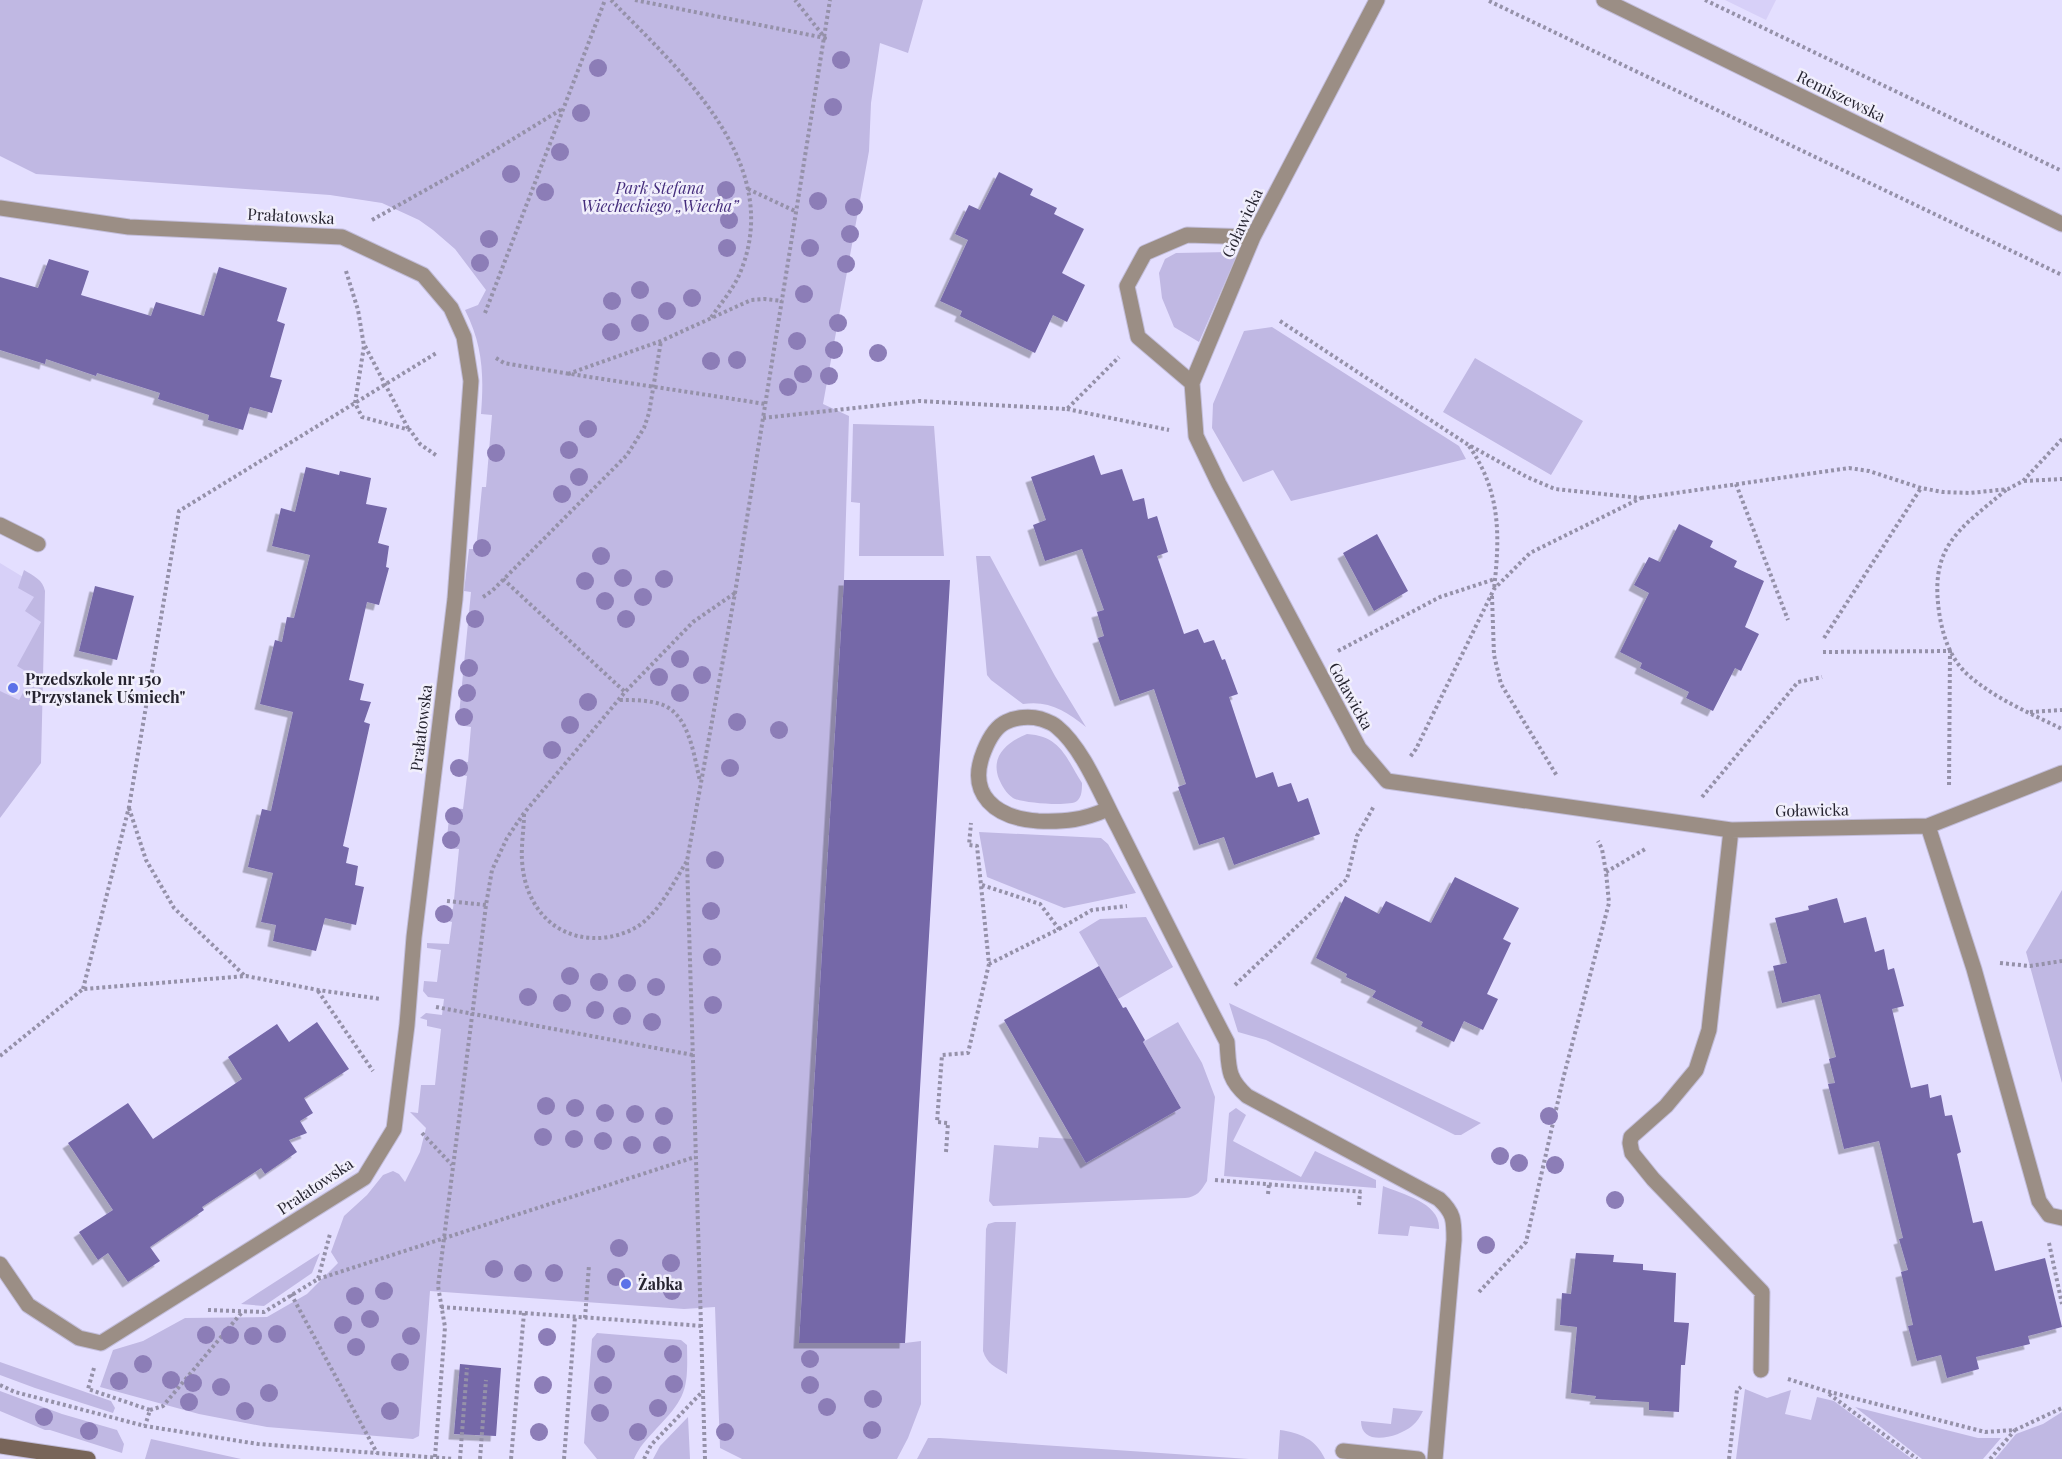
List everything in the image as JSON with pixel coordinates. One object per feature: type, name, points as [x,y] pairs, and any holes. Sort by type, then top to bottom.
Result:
[{"type":"street","name":"Goławicka","points":[[1377,0],[1253,237],[1192,383],[1196,436],[1219,484],[1359,748],[1387,782],[1731,830],[1928,826],[2062,773]]},
{"type":"street","name":"Remiszewska","points":[[1604,0],[2062,224]]},
{"type":"street","name":"Prałatowska","points":[[0,208],[129,227],[342,237],[423,275],[451,308],[464,337],[471,381],[455,599],[394,1129],[364,1178],[101,1343]]},
{"type":"street","points":[[1192,383],[1138,337],[1127,286],[1145,253],[1187,235],[1253,237]]},
{"type":"street","points":[[0,525],[38,544]]},
{"type":"street","points":[[1108,809],[1078,820],[1059,822],[1023,820],[1000,813],[983,796],[979,782],[978,771],[991,737],[1004,723],[1032,717],[1054,724],[1068,735],[1078,750],[1227,1042],[1229,1073],[1235,1085],[1247,1096],[1383,1167],[1439,1199],[1450,1209],[1454,1221],[1454,1240],[1435,1459]]},
{"type":"street","points":[[1928,826],[1974,969],[2039,1201],[2056,1217]]},
{"type":"street","points":[[1731,830],[1709,1030],[1696,1070],[1666,1106],[1631,1137],[1630,1143],[1632,1153],[1653,1179],[1762,1292],[1761,1370]]},
{"type":"street","points":[[0,1264],[27,1305],[79,1338],[101,1343]]},
{"type":"street","points":[[0,1447],[19,1459]]},
{"type":"street","points":[[0,1447],[88,1459]]},
{"type":"street","points":[[1343,1455],[1418,1459]]},
{"type":"path","points":[[83,989],[129,807],[179,512],[482,326],[562,108],[605,0]]},
{"type":"path","points":[[611,0],[676,66],[702,97],[722,127],[742,168],[752,216],[747,254],[733,286],[710,319]]},
{"type":"path","points":[[634,0],[825,38]]},
{"type":"path","points":[[795,0],[825,38]]},
{"type":"path","points":[[707,1459],[695,1157],[687,861],[735,593],[830,0]]},
{"type":"path","points":[[1489,0],[2062,275]]},
{"type":"path","points":[[1705,0],[2062,171]]},
{"type":"path","points":[[410,430],[362,417],[355,403],[364,346],[358,310],[347,273],[338,256],[342,237],[472,164],[562,108]]},
{"type":"path","points":[[748,189],[797,212]]},
{"type":"path","points":[[568,374],[661,340],[751,300],[782,301]]},
{"type":"path","points":[[1281,321],[1467,444],[1527,477],[1556,489],[1641,498],[1849,468],[1869,471],[1921,488],[1943,492],[1970,493],[2008,489]]},
{"type":"path","points":[[1067,408],[1138,337]]},
{"type":"path","points":[[455,599],[480,599],[492,591],[627,455],[644,428],[654,386],[661,340]]},
{"type":"path","points":[[364,346],[420,444],[437,456],[464,465]]},
{"type":"path","points":[[493,356],[504,363],[618,383],[654,386],[765,404]]},
{"type":"path","points":[[763,418],[919,401],[1067,408],[1196,436]]},
{"type":"path","points":[[2062,440],[2023,481],[2008,489],[1964,526],[1943,554],[1937,574],[1937,593],[1944,637],[1950,651],[1965,673],[1988,691],[2062,729]]},
{"type":"path","points":[[1467,444],[1479,461],[1495,504],[1499,545],[1494,589]]},
{"type":"path","points":[[2023,481],[2062,479]]},
{"type":"path","points":[[1736,484],[1788,620]]},
{"type":"path","points":[[1824,638],[1921,488]]},
{"type":"path","points":[[1235,986],[1347,879],[1358,836],[1387,782],[1416,749],[1494,589],[1530,553],[1641,498]]},
{"type":"path","points":[[502,579],[625,692]]},
{"type":"path","points":[[1313,664],[1440,597],[1495,579]]},
{"type":"path","points":[[435,1457],[445,1327],[438,1286],[492,870],[507,838],[524,813],[625,692],[693,622],[735,593]]},
{"type":"path","points":[[1477,1294],[1526,1242],[1563,1079],[1608,903],[1602,849],[1594,832],[1501,684],[1494,655],[1491,595]]},
{"type":"path","points":[[1823,652],[1950,651]]},
{"type":"path","points":[[1949,818],[1950,651]]},
{"type":"path","points":[[1606,872],[1666,837],[1798,682],[1822,677]]},
{"type":"path","points":[[620,700],[643,701],[664,706],[676,714],[683,723],[701,784]]},
{"type":"path","points":[[2029,712],[2062,711]]},
{"type":"path","points":[[129,807],[146,860],[174,908],[246,976]]},
{"type":"path","points":[[524,813],[522,861],[532,902],[552,925],[572,935],[608,937],[640,925],[656,908],[687,861]]},
{"type":"path","points":[[946,1152],[948,1123],[937,1122],[942,1055],[968,1053],[989,964],[977,846],[969,845],[971,829]]},
{"type":"path","points":[[982,885],[1040,904],[1059,929]]},
{"type":"path","points":[[419,898],[486,905]]},
{"type":"path","points":[[989,964],[1092,910],[1156,902]]},
{"type":"path","points":[[1974,969],[2002,963],[2030,966],[2062,961]]},
{"type":"path","points":[[0,1056],[83,989],[246,976],[318,990],[472,1012],[693,1055]]},
{"type":"path","points":[[173,1298],[204,1310],[264,1312],[318,1279],[695,1157]]},
{"type":"path","points":[[1215,1180],[1378,1193],[1383,1167]]},
{"type":"path","points":[[1268,1194],[1269,1184]]},
{"type":"path","points":[[1359,1205],[1360,1192]]},
{"type":"path","points":[[318,1279],[340,1194]]},
{"type":"path","points":[[2056,1217],[2049,1250],[2062,1304]]},
{"type":"path","points":[[585,1317],[589,1265]]},
{"type":"path","points":[[291,1294],[377,1453]]},
{"type":"path","points":[[441,1307],[703,1326]]},
{"type":"path","points":[[101,1343],[88,1389],[150,1410],[163,1406],[243,1311]]},
{"type":"path","points":[[511,1459],[524,1313]]},
{"type":"path","points":[[564,1459],[575,1317]]},
{"type":"path","points":[[460,1459],[467,1368]]},
{"type":"path","points":[[1729,1459],[1737,1390],[1761,1370],[1826,1391],[1985,1432],[2015,1430],[2062,1408]]},
{"type":"path","points":[[480,1459],[486,1380]]},
{"type":"path","points":[[0,1385],[15,1392],[145,1426],[258,1444],[454,1459]]},
{"type":"path","points":[[644,1459],[651,1445],[703,1390]]},
{"type":"path","points":[[1826,1391],[1917,1459]]},
{"type":"path","points":[[145,1426],[150,1410]]},
{"type":"path","points":[[1990,1459],[2015,1430]]},
{"type":"shaded area","points":[[1725,0],[1776,0],[1766,20]]},
{"type":"shaded area","name":"Przedszkole nr 150 \"Przystanek Uśmiech\"","points":[[0,563],[23,577],[34,597],[41,622],[18,666],[32,675],[19,700],[0,810]]},
{"type":"green space","name":"Park Stefana Wiecheckiego „Wiecha”","points":[[0,0],[923,0],[908,53],[880,43],[871,103],[869,151],[823,404],[849,416],[844,580],[799,1343],[921,1341],[921,1404],[897,1459],[742,1459],[720,1448],[715,1307],[684,1309],[430,1291],[419,1436],[413,1439],[267,1427],[199,1414],[100,1387],[113,1350],[143,1341],[185,1318],[267,1317],[307,1294],[338,1263],[331,1252],[344,1216],[367,1195],[383,1175],[393,1171],[399,1174],[405,1182],[420,1152],[426,1128],[410,1112],[418,1113],[421,1085],[435,1085],[441,1029],[427,1026],[427,1020],[420,1018],[426,1013],[442,1015],[444,999],[428,997],[423,991],[424,981],[437,982],[441,950],[427,948],[427,943],[449,944],[452,922],[438,919],[439,908],[453,909],[459,849],[446,848],[450,808],[463,809],[467,776],[453,773],[454,761],[468,762],[471,727],[458,725],[471,592],[464,591],[469,549],[476,549],[482,487],[486,487],[492,415],[481,414],[482,386],[479,348],[465,310],[478,305],[486,290],[455,249],[433,230],[419,220],[382,203],[330,195],[36,174],[0,156]]},
{"type":"green space","points":[[1230,252],[1236,257],[1199,342],[1174,327],[1162,298],[1159,273],[1165,259],[1176,253]]},
{"type":"green space","points":[[1272,327],[1459,446],[1466,459],[1291,501],[1273,470],[1243,482],[1212,428],[1213,404],[1244,331]]},
{"type":"green space","points":[[1475,358],[1583,421],[1551,475],[1443,412]]},
{"type":"green space","points":[[853,424],[934,426],[944,556],[859,556],[860,503],[851,502]]},
{"type":"green space","points":[[976,556],[990,556],[1055,676],[1086,727],[1049,705],[1023,704],[987,675]]},
{"type":"green space","points":[[24,570],[40,581],[45,591],[41,763],[0,818],[0,691],[19,700],[32,675],[17,666],[41,622],[25,611],[34,597],[18,588]]},
{"type":"green space","points":[[1027,734],[1048,739],[1067,757],[1082,783],[1081,795],[1077,801],[1045,804],[1018,800],[1008,794],[999,779],[997,763],[1007,746]]},
{"type":"green space","points":[[979,832],[1101,838],[1108,844],[1136,893],[1064,908],[987,877]]},
{"type":"green space","points":[[2062,890],[2062,1083],[2026,952]]},
{"type":"green space","points":[[1146,917],[1173,967],[1118,999],[1079,932],[1100,919]]},
{"type":"green space","points":[[1229,1003],[1481,1123],[1461,1135],[1455,1135],[1266,1040],[1238,1032]]},
{"type":"green space","points":[[1178,1022],[1202,1063],[1215,1097],[1207,1181],[1198,1193],[1185,1198],[993,1206],[989,1201],[994,1145],[1038,1148],[1039,1137],[1073,1139],[1086,1163],[1181,1108],[1143,1042]]},
{"type":"green space","points":[[1236,1108],[1246,1115],[1233,1141],[1301,1177],[1315,1151],[1376,1180],[1376,1188],[1224,1176],[1229,1113]]},
{"type":"green space","points":[[1383,1186],[1410,1196],[1427,1206],[1434,1212],[1439,1229],[1410,1226],[1408,1236],[1378,1234]]},
{"type":"green space","points":[[1016,1222],[1007,1374],[989,1362],[983,1351],[986,1229],[988,1224]]},
{"type":"green space","points":[[320,1253],[312,1273],[264,1306],[241,1304]]},
{"type":"green space","points":[[597,1333],[681,1340],[687,1345],[684,1392],[674,1409],[643,1443],[634,1459],[597,1459],[584,1443],[592,1339]]},
{"type":"green space","points":[[0,1362],[111,1401],[115,1408],[113,1413],[0,1375]]},
{"type":"green space","points":[[1745,1389],[1767,1398],[1791,1390],[1785,1414],[1811,1420],[1817,1397],[1834,1401],[1912,1459],[1736,1459]]},
{"type":"green space","points":[[0,1391],[62,1414],[117,1430],[124,1444],[122,1453],[45,1430],[0,1411]]},
{"type":"green space","points":[[1855,1407],[1978,1438],[2001,1438],[1983,1459],[1922,1459]]},
{"type":"green space","points":[[1393,1408],[1423,1411],[1414,1424],[1399,1434],[1382,1438],[1367,1435],[1361,1421],[1391,1424]]},
{"type":"green space","points":[[2062,1412],[2062,1459],[1995,1459],[2016,1434],[2043,1424]]},
{"type":"green space","points":[[688,1417],[690,1459],[653,1459],[660,1446]]},
{"type":"green space","points":[[1280,1430],[1307,1438],[1317,1446],[1325,1459],[1278,1459]]},
{"type":"green space","points":[[928,1438],[940,1438],[1249,1459],[917,1459]]},
{"type":"green space","points":[[151,1439],[241,1459],[145,1459]]},
{"type":"building","points":[[999,172],[1033,189],[1030,195],[1057,208],[1054,214],[1084,229],[1062,273],[1085,285],[1067,322],[1053,315],[1035,353],[960,316],[962,311],[940,301],[968,240],[955,234],[969,205],[980,210]]},
{"type":"building","points":[[49,259],[89,271],[81,295],[151,316],[156,302],[204,316],[219,267],[287,288],[277,321],[285,324],[270,377],[282,380],[272,413],[250,407],[243,430],[208,420],[209,415],[158,399],[160,393],[97,373],[96,376],[46,359],[45,364],[0,350],[0,277],[38,288]]},
{"type":"building","points":[[1094,455],[1101,475],[1122,469],[1133,501],[1144,498],[1148,519],[1157,516],[1168,552],[1157,556],[1184,634],[1198,629],[1204,643],[1214,640],[1222,660],[1225,659],[1238,694],[1229,697],[1256,778],[1273,772],[1278,787],[1291,783],[1298,802],[1308,798],[1320,834],[1234,865],[1224,837],[1199,845],[1178,787],[1186,784],[1154,689],[1120,701],[1098,638],[1104,636],[1097,612],[1104,610],[1082,549],[1045,561],[1033,525],[1046,520],[1031,477]]},
{"type":"building","points":[[306,467],[339,475],[340,471],[371,478],[366,504],[387,508],[378,543],[389,546],[386,567],[389,568],[379,605],[367,602],[349,680],[364,684],[360,700],[371,702],[364,722],[370,724],[343,846],[349,848],[346,863],[358,866],[355,885],[364,887],[356,925],[325,918],[316,951],[273,941],[276,925],[261,922],[273,873],[248,867],[262,809],[271,811],[293,712],[260,704],[275,640],[282,642],[287,617],[294,618],[310,555],[272,546],[281,508],[295,512]]},
{"type":"building","points":[[1679,524],[1713,541],[1710,547],[1737,561],[1734,567],[1764,581],[1745,627],[1759,634],[1741,671],[1735,668],[1713,711],[1686,698],[1689,692],[1640,668],[1642,663],[1620,652],[1649,593],[1634,585],[1649,557],[1660,562]]},
{"type":"building","points":[[1377,534],[1408,591],[1374,611],[1343,553]]},
{"type":"building","points":[[844,580],[950,580],[905,1343],[799,1343]]},
{"type":"building","points":[[95,586],[134,596],[117,660],[79,651]]},
{"type":"building","points":[[1455,877],[1519,908],[1503,939],[1511,943],[1487,994],[1498,999],[1483,1030],[1464,1021],[1454,1042],[1421,1026],[1423,1022],[1372,997],[1376,991],[1346,977],[1347,974],[1316,958],[1345,896],[1379,914],[1386,901],[1431,923]]},
{"type":"building","points":[[1837,898],[1844,923],[1866,917],[1875,952],[1884,949],[1888,970],[1894,968],[1904,1006],[1892,1009],[1911,1088],[1928,1084],[1930,1098],[1941,1095],[1945,1116],[1952,1115],[1961,1152],[1957,1154],[1973,1223],[1982,1221],[1995,1271],[2045,1258],[2062,1327],[2028,1336],[2030,1344],[1976,1357],[1979,1369],[1947,1378],[1941,1355],[1917,1361],[1908,1326],[1913,1325],[1901,1272],[1908,1270],[1899,1239],[1903,1238],[1879,1141],[1844,1149],[1828,1084],[1835,1083],[1829,1059],[1836,1057],[1820,994],[1782,1003],[1773,966],[1787,963],[1775,918],[1809,910],[1808,906]]},
{"type":"building","points":[[1099,966],[1123,1008],[1126,1007],[1145,1040],[1143,1042],[1181,1108],[1086,1163],[1004,1020]]},
{"type":"building","points":[[317,1022],[349,1069],[304,1098],[313,1113],[300,1121],[307,1133],[289,1140],[297,1152],[265,1174],[261,1168],[202,1207],[204,1210],[150,1247],[160,1261],[128,1282],[108,1253],[98,1260],[79,1232],[113,1210],[68,1143],[128,1103],[153,1139],[242,1079],[228,1057],[277,1024],[289,1042]]},
{"type":"building","points":[[1576,1253],[1614,1255],[1613,1262],[1643,1264],[1643,1270],[1676,1273],[1674,1322],[1689,1323],[1685,1365],[1681,1365],[1679,1412],[1649,1410],[1649,1402],[1595,1399],[1596,1396],[1571,1393],[1577,1327],[1560,1325],[1562,1293],[1571,1294]]},
{"type":"building","points":[[460,1364],[501,1368],[496,1436],[454,1434]]},
{"type":"place","name":"Przedszkole nr 150 \"Przystanek Uśmiech\"","points":[[13,688]]},
{"type":"place","name":"Żabka","points":[[626,1284]]}]
